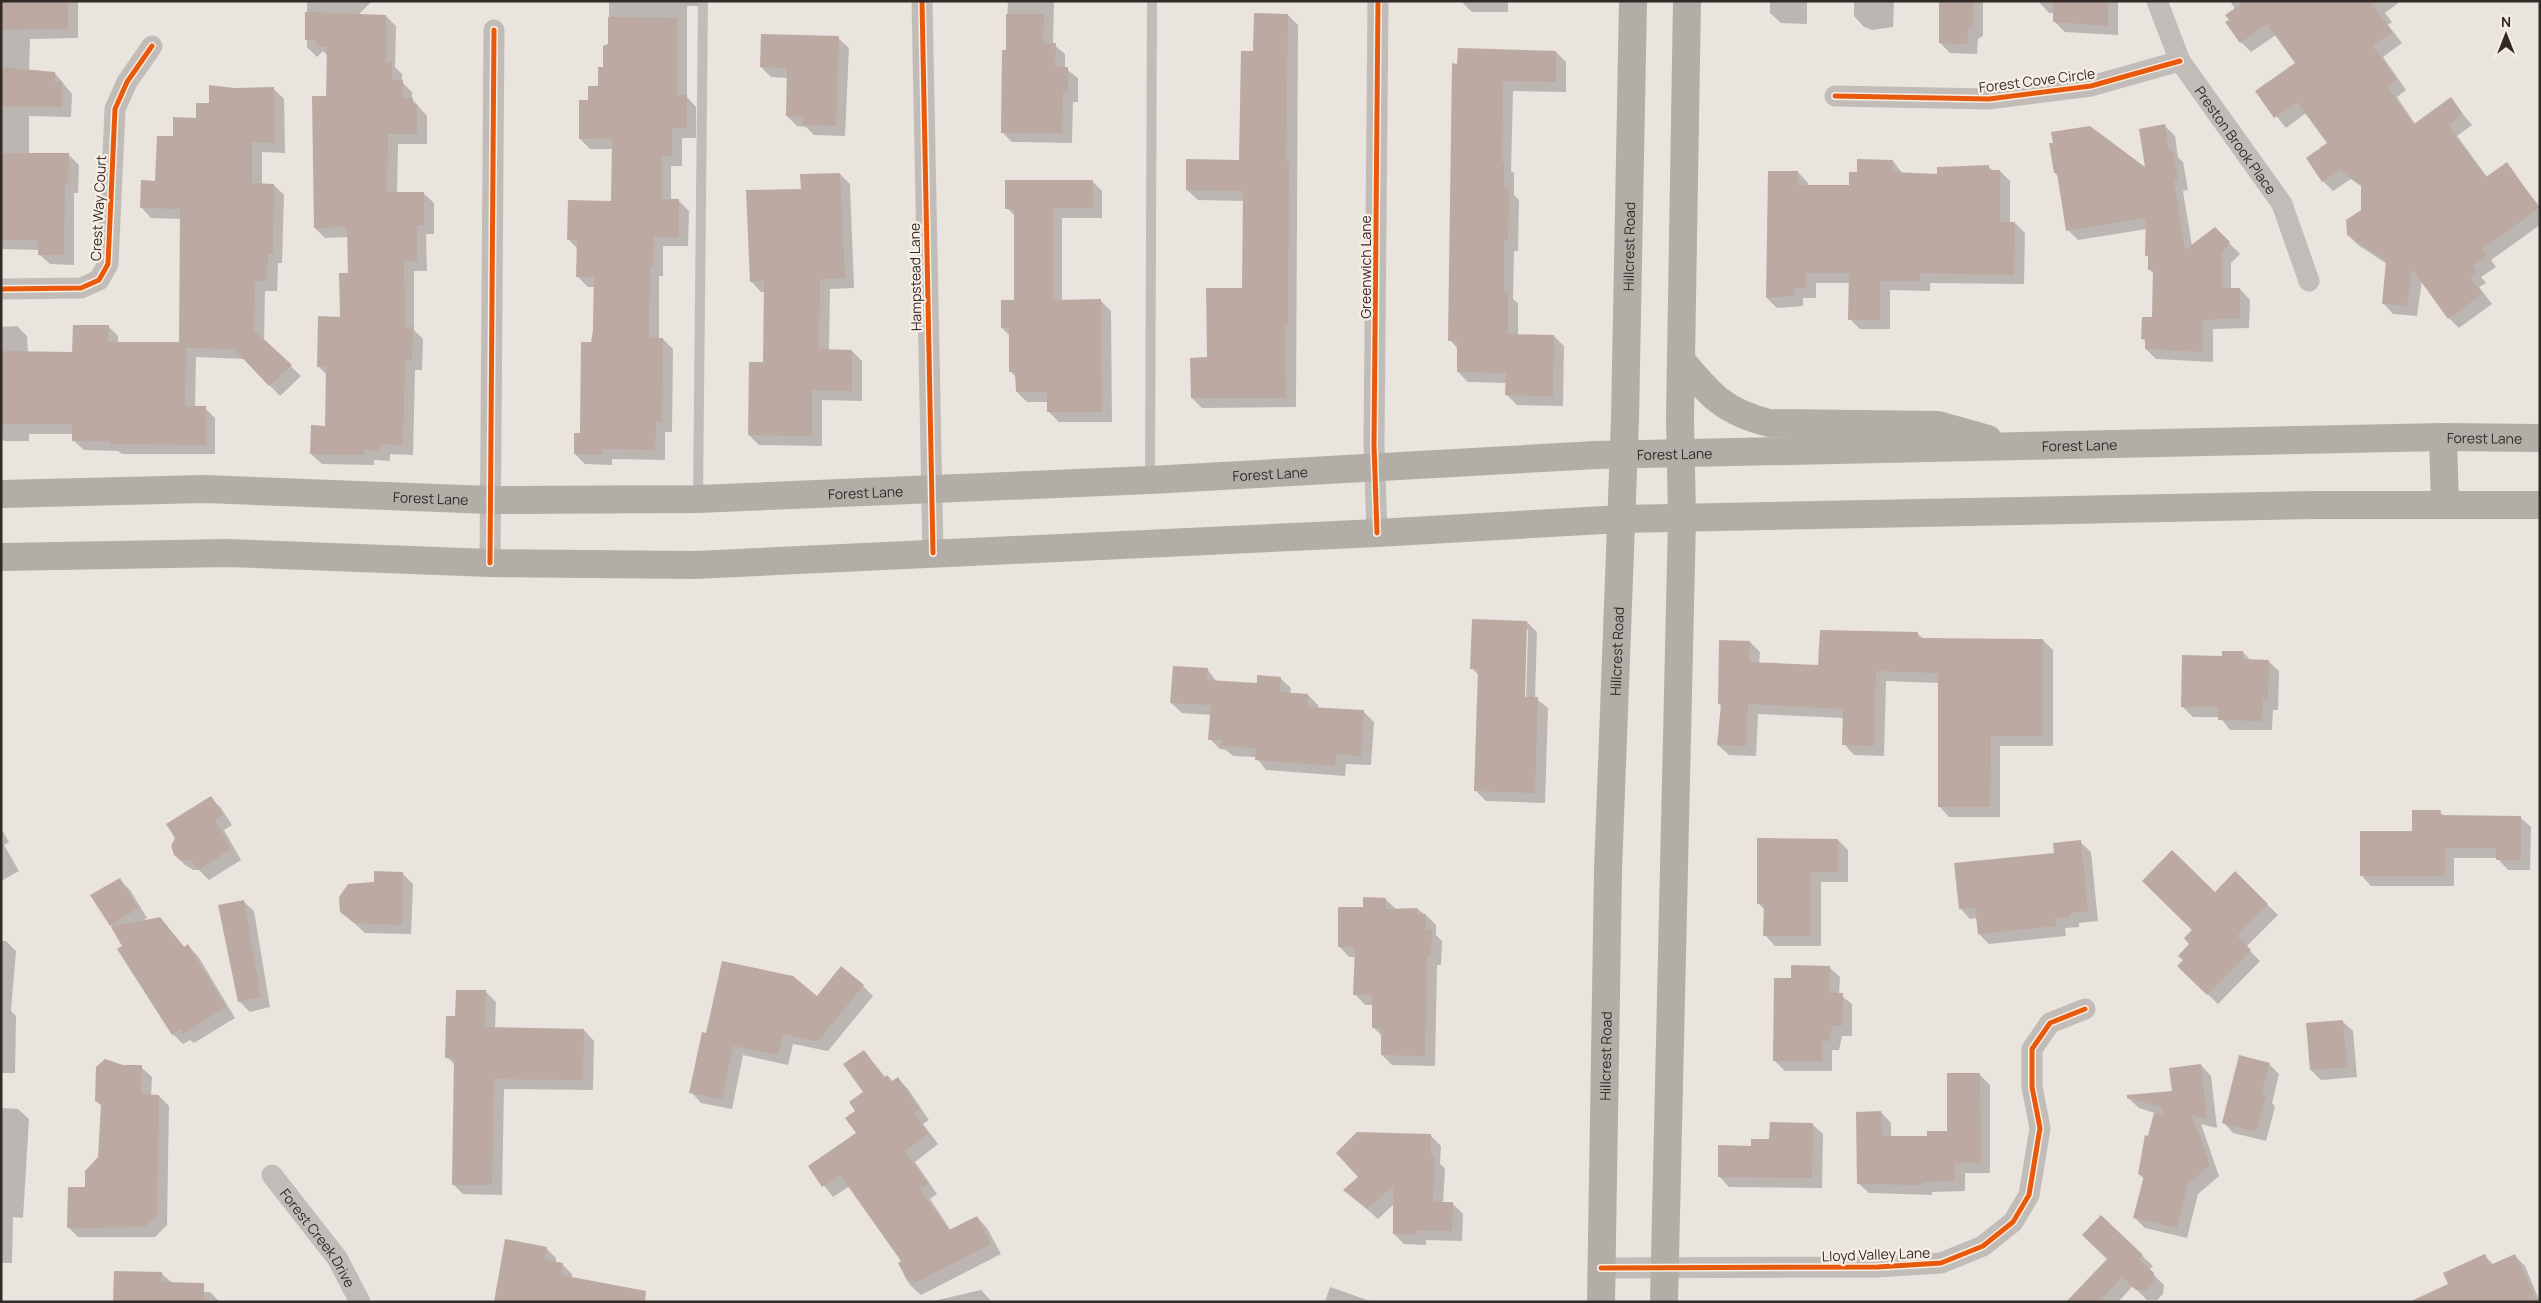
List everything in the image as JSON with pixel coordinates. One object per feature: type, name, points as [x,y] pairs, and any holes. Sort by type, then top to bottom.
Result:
[{"type":"main road","name":"Hillcrest Road","points":[[1601,1302],[1608,870],[1624,454],[1632,1]]},
{"type":"main road","points":[[1664,1302],[1682,519],[1680,453],[1687,1]]},
{"type":"main road","points":[[1681,360],[1706,390],[1723,405],[1745,417],[1769,423],[1938,425],[2019,448]]},
{"type":"main road","name":"Forest Lane","points":[[1,494],[205,489],[490,500],[698,499],[1150,480],[1624,454],[2019,448],[2443,437],[2540,438]]},
{"type":"main road","points":[[2443,437],[2445,505]]},
{"type":"main road","points":[[1,557],[227,553],[490,563],[695,565],[1376,533],[1622,519],[2316,505],[2540,505]]},
{"type":"street","name":"Hampstead Lane","points":[[922,1],[930,488],[933,553]]},
{"type":"street","name":"Greenwich Lane","points":[[1376,533],[1378,1]]},
{"type":"street","name":"Preston Brook Place","points":[[2157,1],[2180,61],[2282,204],[2309,282]]},
{"type":"street","points":[[490,563],[494,30]]},
{"type":"street","name":"Crest Way Court","points":[[1,289],[81,288],[100,280],[108,264],[115,109],[127,82],[152,46]]},
{"type":"street","name":"Forest Cove Circle","points":[[1835,96],[1989,100],[2091,86],[2180,61]]},
{"type":"street","name":"Lloyd Valley Lane","points":[[1601,1268],[1878,1267],[1941,1263],[1983,1246],[2013,1222],[2029,1195],[2040,1128],[2032,1087],[2032,1049],[2050,1023],[2085,1009]]},
{"type":"street","name":"Forest Creek Drive","points":[[272,1175],[337,1258],[360,1302]]},
{"type":"lane","points":[[698,499],[703,1]]},
{"type":"lane","points":[[1150,480],[1152,1]]},
{"type":"building","points":[[1,1],[68,1],[68,29],[1,30]]},
{"type":"building","points":[[1939,1],[1973,1],[1973,26],[1968,29],[1967,44],[1939,43]]},
{"type":"building","points":[[2053,1],[2108,1],[2108,26],[2053,22]]},
{"type":"building","points":[[2245,1],[2370,1],[2392,32],[2373,46],[2397,80],[2387,87],[2414,124],[2451,97],[2463,114],[2448,125],[2486,177],[2507,162],[2539,208],[2482,249],[2487,256],[2472,266],[2476,272],[2470,277],[2482,294],[2448,319],[2412,269],[2407,306],[2382,304],[2386,261],[2347,235],[2346,220],[2361,210],[2361,185],[2340,170],[2322,182],[2306,158],[2327,143],[2297,102],[2274,118],[2255,91],[2295,63],[2267,24],[2240,43],[2225,22],[2229,20],[2225,15]]},
{"type":"building","points":[[305,12],[386,15],[386,62],[392,62],[392,80],[403,80],[403,98],[413,98],[413,104],[417,104],[417,134],[388,134],[387,192],[424,192],[424,225],[417,225],[417,261],[404,261],[405,327],[413,327],[412,360],[405,360],[403,445],[380,444],[380,451],[364,450],[364,455],[310,454],[311,425],[325,426],[326,367],[317,367],[318,316],[340,317],[339,273],[348,273],[347,227],[314,228],[312,96],[326,96],[327,47],[316,46],[316,40],[305,40]]},
{"type":"building","points":[[1254,13],[1288,14],[1286,161],[1289,161],[1288,326],[1285,326],[1286,398],[1191,398],[1190,358],[1207,357],[1206,288],[1242,288],[1243,191],[1186,190],[1186,159],[1239,160],[1241,51],[1253,51]]},
{"type":"building","points":[[1006,14],[1044,14],[1043,43],[1056,43],[1055,67],[1068,67],[1068,92],[1063,92],[1062,133],[1001,133],[1002,50],[1006,50]]},
{"type":"building","points":[[608,17],[677,18],[677,95],[687,95],[687,128],[672,128],[672,156],[662,156],[662,199],[679,199],[679,237],[654,237],[653,266],[650,266],[649,338],[663,338],[662,422],[656,422],[655,450],[602,449],[602,455],[574,454],[574,433],[580,433],[581,342],[591,342],[594,277],[576,277],[577,240],[567,240],[568,200],[611,201],[612,139],[579,139],[579,100],[588,100],[588,86],[598,86],[598,67],[603,67],[603,46],[608,44]]},
{"type":"building","points":[[761,34],[839,36],[836,126],[803,125],[803,117],[786,116],[787,68],[760,67]]},
{"type":"building","points":[[1458,48],[1556,51],[1556,82],[1503,81],[1502,162],[1504,162],[1504,188],[1509,188],[1508,241],[1504,241],[1504,292],[1508,292],[1508,334],[1554,335],[1553,396],[1505,395],[1506,373],[1457,372],[1457,341],[1448,341],[1452,63],[1457,64]]},
{"type":"building","points":[[1,67],[55,72],[55,82],[62,82],[62,107],[1,106]]},
{"type":"building","points":[[209,85],[234,88],[274,87],[275,143],[252,142],[252,183],[274,184],[273,254],[268,254],[267,281],[255,281],[254,330],[292,365],[269,386],[234,349],[186,348],[185,406],[206,406],[206,445],[110,444],[110,441],[72,441],[72,424],[1,424],[1,351],[72,352],[73,325],[109,325],[108,342],[179,342],[180,209],[140,208],[141,180],[155,181],[157,136],[173,136],[173,117],[196,118],[196,103],[209,103]]},
{"type":"building","points":[[2165,124],[2169,151],[2173,150],[2178,180],[2174,181],[2185,250],[2215,227],[2230,242],[2222,252],[2222,288],[2240,288],[2240,318],[2203,320],[2203,352],[2145,349],[2145,339],[2141,339],[2142,317],[2152,317],[2153,270],[2148,270],[2148,256],[2145,256],[2146,218],[2066,231],[2057,173],[2054,173],[2049,143],[2053,143],[2051,132],[2090,126],[2145,167],[2139,129]]},
{"type":"building","points":[[1,153],[69,153],[68,183],[65,183],[64,255],[38,255],[38,240],[1,240]]},
{"type":"building","points":[[1857,159],[1893,160],[1893,172],[1937,174],[1937,167],[1989,165],[1989,170],[2000,170],[2000,222],[2015,222],[2014,275],[1920,273],[1920,281],[1880,281],[1880,320],[1848,320],[1849,273],[1806,273],[1806,288],[1794,288],[1794,296],[1766,298],[1768,171],[1798,171],[1798,185],[1849,185],[1849,172],[1857,172]]},
{"type":"building","points":[[840,173],[845,278],[820,279],[819,349],[852,350],[852,391],[812,390],[812,436],[748,435],[749,362],[763,362],[764,281],[750,282],[746,190],[801,189],[800,174]]},
{"type":"building","points":[[1005,180],[1093,180],[1093,208],[1053,208],[1053,300],[1101,299],[1102,412],[1047,412],[1047,392],[1016,392],[1015,372],[1009,372],[1009,328],[1001,328],[1001,300],[1014,300],[1014,209],[1005,209]]},
{"type":"building","points":[[1472,619],[1527,621],[1525,697],[1538,697],[1535,793],[1474,791],[1478,669],[1470,669]]},
{"type":"building","points":[[1820,630],[1918,632],[1918,638],[2043,639],[2043,736],[1991,736],[1990,807],[1938,807],[1938,673],[1876,671],[1874,746],[1842,745],[1843,709],[1748,704],[1746,746],[1717,745],[1721,704],[1718,704],[1719,640],[1750,641],[1749,662],[1818,665]]},
{"type":"building","points":[[2222,651],[2243,651],[2243,659],[2269,660],[2268,700],[2263,700],[2262,721],[2218,720],[2219,707],[2181,707],[2182,655],[2222,656]]},
{"type":"building","points":[[1173,666],[1208,668],[1207,680],[1257,683],[1257,675],[1281,677],[1280,692],[1308,694],[1308,707],[1364,710],[1361,756],[1336,754],[1335,766],[1255,760],[1256,748],[1221,746],[1222,740],[1208,740],[1211,705],[1170,703]]},
{"type":"building","points":[[211,796],[223,814],[215,820],[231,849],[198,870],[191,860],[181,861],[174,855],[171,846],[175,838],[166,824]]},
{"type":"building","points":[[2412,810],[2441,810],[2440,815],[2521,816],[2521,860],[2496,860],[2496,848],[2445,848],[2445,876],[2360,876],[2360,831],[2412,831]]},
{"type":"building","points":[[1757,838],[1838,839],[1838,872],[1811,872],[1811,936],[1763,936],[1764,904],[1757,904]]},
{"type":"building","points":[[2081,840],[2088,911],[2069,913],[2070,917],[2055,918],[2056,926],[1978,934],[1975,908],[1959,909],[1954,863],[2054,853],[2053,843]]},
{"type":"building","points":[[2172,850],[2215,892],[2235,871],[2268,904],[2237,936],[2251,950],[2207,995],[2177,966],[2183,960],[2178,956],[2189,944],[2184,938],[2192,930],[2142,881]]},
{"type":"building","points":[[374,871],[403,872],[402,925],[354,923],[340,912],[339,897],[348,884],[374,882]]},
{"type":"building","points":[[120,878],[138,908],[110,926],[90,895]]},
{"type":"building","points":[[1363,897],[1386,898],[1386,909],[1418,908],[1417,914],[1426,914],[1426,929],[1432,929],[1431,955],[1427,955],[1425,1056],[1381,1055],[1381,1028],[1372,1028],[1372,995],[1353,995],[1355,947],[1338,947],[1338,907],[1363,907]]},
{"type":"building","points":[[244,900],[261,997],[238,1002],[218,905]]},
{"type":"building","points":[[160,917],[184,947],[188,944],[226,1007],[183,1034],[180,1029],[172,1035],[117,949],[122,946],[111,927]]},
{"type":"building","points":[[722,961],[793,976],[817,996],[841,966],[864,985],[817,1042],[783,1034],[778,1055],[733,1046],[722,1099],[689,1093],[702,1032],[706,1033]]},
{"type":"building","points":[[1791,965],[1830,966],[1829,993],[1843,993],[1842,1026],[1832,1026],[1829,1041],[1822,1041],[1822,1061],[1773,1061],[1774,978],[1791,978]]},
{"type":"building","points":[[456,990],[486,990],[485,1027],[584,1029],[583,1080],[494,1079],[492,1185],[452,1185],[454,1058],[445,1058],[446,1016],[455,1016]]},
{"type":"building","points":[[2343,1020],[2347,1067],[2310,1070],[2306,1023]]},
{"type":"building","points":[[864,1050],[884,1078],[887,1075],[892,1081],[898,1077],[919,1109],[914,1113],[928,1133],[905,1151],[928,1184],[920,1189],[949,1230],[977,1216],[991,1244],[914,1283],[913,1280],[908,1282],[898,1263],[901,1261],[840,1175],[822,1187],[808,1166],[856,1133],[845,1118],[855,1111],[849,1102],[863,1092],[843,1064]]},
{"type":"building","points":[[2239,1055],[2270,1063],[2261,1094],[2266,1096],[2256,1132],[2222,1123]]},
{"type":"building","points":[[105,1059],[123,1065],[142,1065],[141,1094],[159,1095],[157,1215],[144,1227],[67,1228],[68,1187],[85,1187],[85,1171],[98,1157],[101,1105],[95,1101],[96,1067]]},
{"type":"building","points":[[2201,1064],[2207,1119],[2192,1115],[2210,1165],[2188,1184],[2177,1228],[2133,1218],[2144,1176],[2138,1174],[2145,1135],[2148,1136],[2154,1113],[2163,1116],[2162,1107],[2127,1098],[2127,1095],[2172,1091],[2169,1068]]},
{"type":"building","points":[[1947,1073],[1980,1073],[1981,1163],[1955,1163],[1955,1181],[1922,1182],[1922,1185],[1857,1184],[1856,1112],[1881,1111],[1882,1136],[1927,1136],[1927,1131],[1947,1131]]},
{"type":"building","points":[[1770,1122],[1813,1123],[1812,1178],[1718,1177],[1718,1145],[1751,1146],[1751,1139],[1769,1139]]},
{"type":"building","points":[[1357,1132],[1431,1134],[1431,1156],[1435,1156],[1433,1202],[1453,1202],[1452,1231],[1416,1230],[1416,1235],[1393,1234],[1393,1186],[1367,1209],[1343,1190],[1358,1177],[1336,1153]]},
{"type":"building","points":[[2101,1215],[2143,1255],[2139,1259],[2154,1273],[2153,1283],[2147,1290],[2136,1290],[2122,1277],[2098,1302],[2066,1302],[2107,1259],[2082,1235]]},
{"type":"building","points":[[505,1239],[547,1247],[544,1260],[563,1263],[561,1275],[646,1291],[645,1302],[494,1302]]},
{"type":"building","points":[[2485,1254],[2490,1265],[2515,1254],[2537,1302],[2409,1302],[2448,1284],[2443,1273]]},
{"type":"building","points":[[114,1271],[162,1272],[161,1282],[204,1283],[204,1302],[113,1302]]},
{"type":"cycle path","points":[[922,1],[933,553]]},
{"type":"cycle path","points":[[1377,533],[1374,445],[1378,1]]},
{"type":"cycle path","points":[[490,563],[494,30]]},
{"type":"cycle path","points":[[1,289],[81,288],[99,280],[108,264],[115,109],[127,82],[152,46]]},
{"type":"cycle path","points":[[1835,96],[1989,99],[2091,86],[2180,61]]},
{"type":"cycle path","points":[[1601,1268],[1878,1267],[1941,1263],[1983,1246],[2013,1222],[2029,1195],[2040,1128],[2032,1087],[2032,1049],[2050,1023],[2085,1009]]}]
